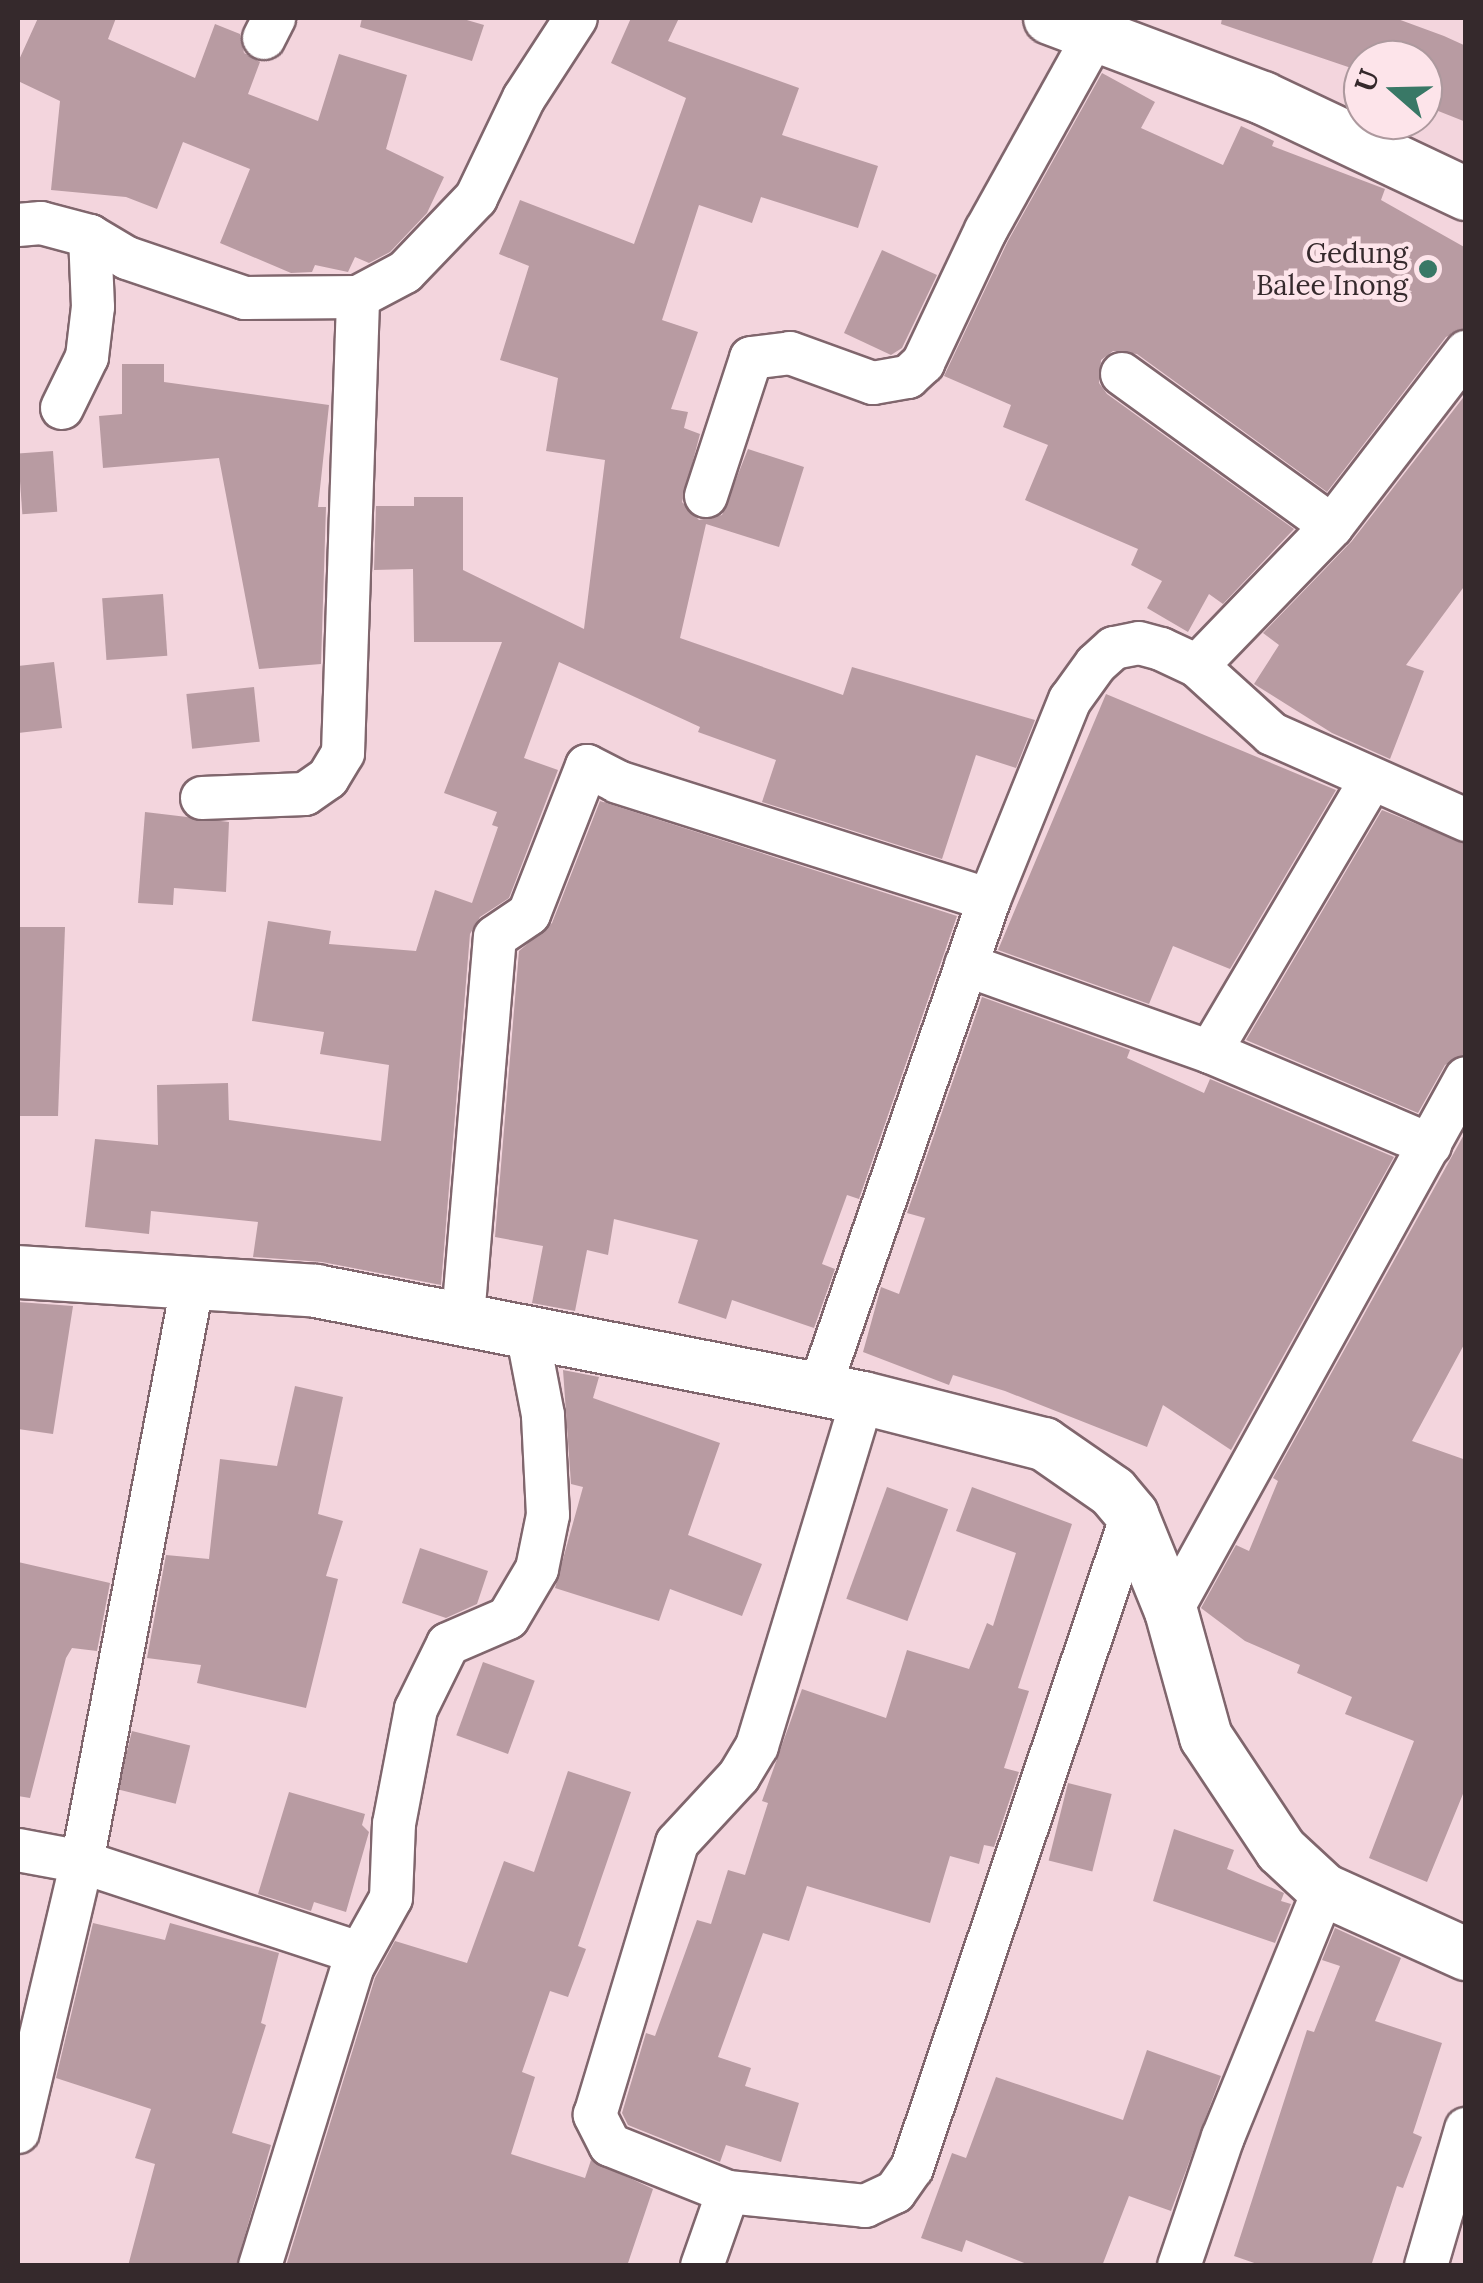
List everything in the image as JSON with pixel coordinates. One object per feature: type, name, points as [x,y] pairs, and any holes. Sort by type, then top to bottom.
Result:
[{"type":"street","points":[[18,225],[41,223],[90,236],[127,258],[245,298],[358,297],[405,272],[476,198],[524,98],[576,18]]},
{"type":"street","points":[[706,496],[751,358],[790,353],[873,383],[908,377],[923,363],[986,230],[1072,26],[1263,98],[1466,194]]},
{"type":"street","points":[[62,408],[87,358],[90,236]]},
{"type":"street","points":[[202,798],[305,794],[328,778],[342,752],[350,698],[358,297]]},
{"type":"street","points":[[1197,666],[1332,526],[1466,352]]},
{"type":"street","points":[[1122,374],[1332,526]]},
{"type":"street","points":[[1132,1514],[912,2168],[895,2192],[865,2206],[728,2192],[610,2145],[595,2115],[678,1844],[740,1776],[757,1746],[841,1394],[966,966],[1070,700],[1096,664],[1114,648],[1139,643],[1197,666],[1272,734],[1370,782],[1466,820]]},
{"type":"street","points":[[463,1317],[495,937],[529,914],[587,766],[618,782],[989,900]]},
{"type":"street","points":[[1210,1052],[1370,782]]},
{"type":"street","points":[[966,966],[1210,1052],[1430,1145]]},
{"type":"street","points":[[1171,1611],[1466,1078]]},
{"type":"street","points":[[18,1272],[316,1291],[841,1394],[1044,1444],[1113,1492],[1132,1514],[1171,1611],[1206,1737],[1281,1850],[1324,1890],[1466,1954]]},
{"type":"street","points":[[18,2132],[82,1862],[193,1282]]},
{"type":"street","points":[[260,2266],[359,1952],[391,1898],[394,1824],[416,1709],[448,1644],[508,1618],[537,1569],[548,1515],[543,1415],[528,1332]]},
{"type":"street","points":[[18,1850],[82,1862],[359,1952]]},
{"type":"street","points":[[1179,2266],[1223,2137],[1324,1890]]},
{"type":"street","points":[[1426,2266],[1466,2129]]},
{"type":"street","points":[[702,2266],[728,2192]]},
{"type":"building","points":[[38,18],[116,18],[108,39],[195,78],[215,24],[240,34],[244,53],[260,62],[248,94],[318,121],[339,54],[407,75],[386,149],[444,177],[427,213],[390,252],[369,263],[355,257],[348,272],[315,265],[312,272],[291,273],[220,243],[250,169],[183,142],[157,209],[126,197],[51,190],[60,101],[18,81],[18,62]]},
{"type":"building","points":[[362,18],[460,18],[484,25],[472,61],[360,27]]},
{"type":"building","points":[[631,18],[679,18],[668,41],[799,88],[782,135],[878,166],[858,228],[761,197],[752,223],[699,205],[662,320],[698,332],[671,409],[688,412],[684,428],[700,434],[682,502],[699,520],[722,515],[748,449],[804,467],[779,547],[706,524],[680,638],[843,695],[852,667],[1035,720],[1016,768],[976,755],[942,859],[762,802],[776,760],[698,732],[700,727],[559,662],[524,758],[558,770],[509,898],[480,917],[470,934],[441,1285],[322,1262],[253,1257],[258,1222],[151,1211],[149,1234],[85,1227],[95,1139],[158,1145],[157,1085],[228,1083],[229,1120],[381,1141],[389,1065],[320,1054],[324,1032],[252,1021],[268,921],[331,931],[329,944],[416,951],[435,890],[472,903],[498,827],[492,825],[497,812],[444,793],[502,642],[414,642],[413,569],[374,570],[376,506],[414,506],[414,497],[463,497],[463,570],[584,629],[605,460],[546,451],[558,378],[500,360],[529,266],[499,254],[520,200],[634,244],[686,98],[611,63]]},
{"type":"building","points":[[1222,18],[1395,18],[1444,36],[1466,46],[1466,122],[1443,113],[1443,40],[1343,40],[1343,65],[1221,24]]},
{"type":"building","points":[[1102,73],[1155,102],[1141,128],[1223,165],[1241,126],[1274,141],[1272,146],[1385,189],[1381,200],[1466,248],[1466,328],[1446,337],[1327,492],[1137,354],[1113,351],[1101,360],[1099,383],[1107,394],[1294,529],[1223,604],[1209,594],[1188,632],[1147,608],[1162,581],[1131,565],[1138,549],[1025,500],[1048,445],[1003,427],[1011,405],[944,376],[1008,241]]},
{"type":"building","points":[[882,250],[937,275],[902,348],[891,355],[844,333]]},
{"type":"building","points":[[122,364],[164,364],[164,382],[329,405],[318,507],[326,507],[321,664],[259,669],[219,458],[103,468],[99,416],[122,414]]},
{"type":"building","points":[[1466,394],[1466,584],[1406,665],[1424,671],[1390,759],[1332,733],[1254,684],[1279,645],[1263,633],[1352,541]]},
{"type":"building","points":[[53,451],[57,512],[22,514],[18,453]]},
{"type":"building","points":[[163,594],[167,656],[106,660],[102,598]]},
{"type":"building","points":[[54,662],[62,728],[18,733],[18,666]]},
{"type":"building","points":[[254,687],[260,742],[192,749],[186,694]]},
{"type":"building","points":[[1106,694],[1336,790],[1230,969],[1173,946],[1149,1004],[998,950]]},
{"type":"building","points":[[600,801],[957,916],[859,1199],[847,1195],[822,1264],[835,1269],[814,1328],[732,1300],[726,1319],[678,1303],[698,1240],[614,1219],[608,1255],[587,1250],[575,1311],[532,1303],[543,1246],[495,1237],[519,951],[552,923]]},
{"type":"building","points":[[1382,810],[1466,844],[1466,1053],[1445,1065],[1418,1113],[1246,1040]]},
{"type":"building","points":[[145,812],[229,822],[226,892],[174,888],[173,905],[138,903]]},
{"type":"building","points":[[18,927],[65,927],[58,1116],[18,1116]]},
{"type":"building","points":[[982,997],[1130,1050],[1127,1058],[1204,1093],[1210,1079],[1394,1157],[1231,1450],[1163,1405],[1147,1447],[1005,1391],[953,1375],[949,1385],[863,1352],[881,1287],[899,1294],[925,1218],[907,1213]]},
{"type":"building","points":[[1466,1131],[1466,1341],[1412,1441],[1466,1460],[1465,1789],[1427,1882],[1369,1858],[1414,1741],[1345,1714],[1352,1697],[1297,1673],[1300,1665],[1245,1641],[1201,1608],[1236,1545],[1249,1551],[1278,1481],[1273,1478]]},
{"type":"building","points":[[18,1302],[73,1306],[53,1434],[18,1429]]},
{"type":"building","points":[[563,1370],[599,1377],[593,1398],[720,1443],[688,1535],[762,1564],[742,1616],[670,1589],[659,1621],[555,1588],[583,1487],[571,1484]]},
{"type":"building","points":[[295,1386],[343,1397],[318,1514],[343,1521],[326,1576],[338,1579],[306,1708],[197,1683],[201,1665],[147,1658],[166,1555],[209,1559],[220,1459],[277,1466]]},
{"type":"building","points":[[887,1487],[948,1509],[907,1621],[846,1599]]},
{"type":"building","points":[[972,1487],[1072,1524],[1018,1688],[1029,1691],[1004,1768],[1019,1772],[994,1847],[984,1845],[979,1864],[950,1856],[930,1923],[807,1886],[789,1941],[763,1933],[718,2057],[751,2068],[745,2086],[799,2103],[781,2162],[726,2145],[720,2162],[628,2125],[622,2113],[646,2033],[655,2036],[697,1920],[711,1924],[728,1870],[745,1875],[768,1803],[762,1801],[802,1689],[886,1718],[907,1650],[969,1669],[987,1623],[993,1626],[1016,1553],[956,1531]]},
{"type":"building","points":[[420,1548],[488,1571],[477,1604],[446,1618],[402,1603]]},
{"type":"building","points":[[18,1562],[110,1583],[97,1651],[72,1648],[66,1658],[30,1798],[18,1796]]},
{"type":"building","points":[[483,1662],[535,1681],[508,1754],[456,1735]]},
{"type":"building","points":[[132,1731],[190,1746],[176,1804],[117,1789]]},
{"type":"building","points":[[568,1771],[631,1792],[578,1946],[586,1949],[568,1997],[550,1991],[522,2072],[535,2077],[511,2154],[585,2178],[591,2160],[653,2189],[627,2266],[286,2266],[375,1978],[395,1941],[467,1963],[504,1861],[534,1872]]},
{"type":"building","points":[[1068,1783],[1112,1794],[1092,1872],[1049,1861]]},
{"type":"building","points":[[289,1792],[365,1814],[362,1825],[369,1832],[346,1912],[314,1902],[311,1911],[258,1894]]},
{"type":"building","points":[[1174,1829],[1234,1850],[1227,1869],[1284,1893],[1281,1901],[1291,1904],[1275,1943],[1153,1901]]},
{"type":"building","points":[[93,1923],[165,1940],[170,1923],[279,1953],[261,2023],[266,2025],[232,2133],[271,2145],[236,2266],[128,2266],[155,2164],[135,2158],[151,2109],[56,2078]]},
{"type":"building","points":[[1335,1928],[1401,1958],[1375,2021],[1442,2043],[1413,2133],[1422,2137],[1403,2188],[1397,2186],[1371,2266],[1263,2266],[1234,2256],[1307,2030],[1314,2032],[1340,1966],[1322,1960]]},
{"type":"building","points":[[1147,2050],[1221,2076],[1171,2211],[1129,2196],[1102,2266],[1032,2266],[966,2240],[962,2252],[921,2238],[952,2153],[966,2158],[996,2077],[1123,2120]]},
{"type":"place","name":"Gedung Balee Inong","points":[[1428,269]]}]
